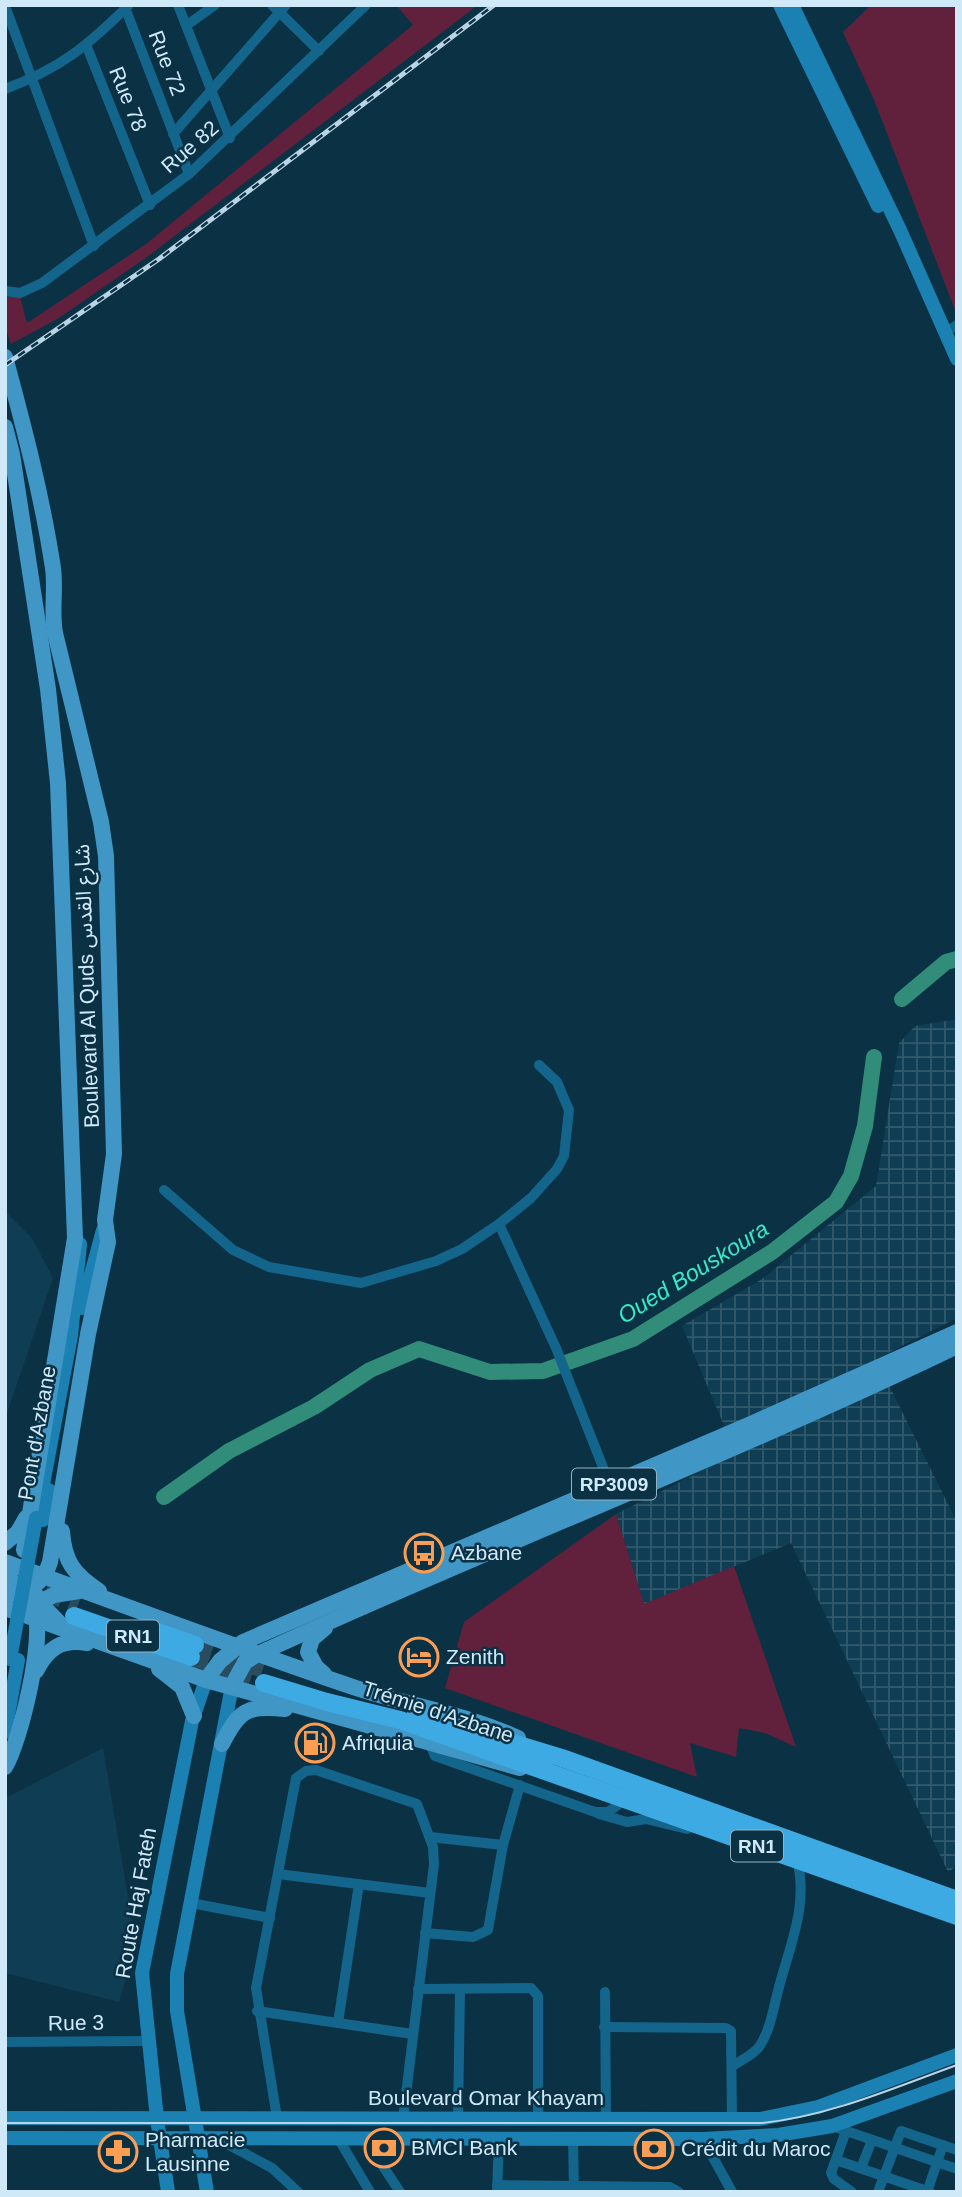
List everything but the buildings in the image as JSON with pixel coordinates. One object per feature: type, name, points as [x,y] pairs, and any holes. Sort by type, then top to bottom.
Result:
[{"type":"highway","name":"RN1","points":[[75,1610],[198,1649]]},
{"type":"highway","name":"Trémie d'Azbane","points":[[262,1682],[559,1767]]},
{"type":"highway","name":"RN1","points":[[559,1767],[625,1800],[957,1916]]},
{"type":"highway","name":"RN1","points":[[559,1767],[957,1900]]},
{"type":"main road","name":"Boulevard Al Quds شارع القدس","points":[[5,357],[32,452],[53,570],[51,612],[101,822],[106,856],[114,1154],[105,1220],[108,1242],[95,1296],[46,1576]]},
{"type":"main road","name":"Boulevard Al Quds شارع القدس","points":[[5,427],[12,454],[48,689],[58,783],[75,1238],[36,1517],[10,1565],[11,1583],[5,1594]]},
{"type":"main road","name":"RP3009","points":[[268,1631],[610,1485],[957,1332]]},
{"type":"main road","name":"RP3009","points":[[232,1661],[341,1616],[957,1346]]},
{"type":"main road","points":[[60,1496],[63,1552],[68,1565],[85,1581],[125,1607],[198,1649],[232,1661],[328,1677],[496,1728],[559,1767]]},
{"type":"main road","points":[[5,1543],[36,1517]]},
{"type":"main road","points":[[10,1565],[46,1576],[75,1610],[114,1647]]},
{"type":"main road","points":[[5,1767],[16,1746],[30,1682],[27,1604],[10,1565]]},
{"type":"main road","points":[[11,1658],[11,1621],[27,1604],[46,1576]]},
{"type":"main road","points":[[63,1592],[56,1599],[54,1609],[125,1607]]},
{"type":"main road","points":[[27,1604],[63,1592]]},
{"type":"main road","points":[[63,1592],[75,1610]]},
{"type":"main road","points":[[5,1594],[27,1604],[75,1610]]},
{"type":"main road","points":[[328,1677],[311,1660],[309,1646],[317,1633],[341,1616]]},
{"type":"main road","points":[[133,1653],[198,1649],[268,1631]]},
{"type":"main road","points":[[232,1661],[268,1631]]},
{"type":"main road","points":[[30,1682],[48,1651],[58,1644],[80,1642],[114,1647],[133,1653],[177,1681],[187,1695],[194,1716]]},
{"type":"main road","points":[[198,1649],[232,1661],[245,1678],[262,1682],[305,1709]]},
{"type":"main road","points":[[232,1661],[232,1686]]},
{"type":"main road","points":[[232,1661],[232,1686]]},
{"type":"main road","points":[[232,1686],[262,1682]]},
{"type":"main road","points":[[222,1744],[233,1723],[251,1708],[305,1709],[499,1764],[559,1767]]},
{"type":"street","points":[[178,5],[230,138]]},
{"type":"street","points":[[187,24],[215,5]]},
{"type":"street","name":"Rue 82","points":[[5,291],[20,293],[42,283],[150,205],[230,138],[366,5]]},
{"type":"street","points":[[780,5],[933,318],[947,329]]},
{"type":"street","points":[[792,5],[947,329],[957,359]]},
{"type":"street","points":[[5,6],[94,246]]},
{"type":"street","points":[[5,89],[31,79],[87,47],[126,7]]},
{"type":"street","name":"Rue 72","points":[[126,7],[189,174]]},
{"type":"street","points":[[173,134],[279,8],[319,51]]},
{"type":"street","name":"Rue 78","points":[[87,47],[150,205]]},
{"type":"street","points":[[164,1190],[233,1250],[253,1261],[282,1271],[361,1283],[436,1261],[462,1249],[499,1224],[549,1179],[564,1156],[569,1110],[556,1082],[539,1066]]},
{"type":"street","points":[[73,1337],[80,1242],[74,1169]]},
{"type":"street","points":[[73,1337],[105,1220]]},
{"type":"street","points":[[499,1224],[556,1348],[610,1485]]},
{"type":"street","name":"Pont d'Azbane","points":[[11,1658],[36,1517],[73,1337]]},
{"type":"street","points":[[5,1699],[11,1658]]},
{"type":"street","points":[[5,1732],[11,1658]]},
{"type":"street","name":"Route Haj Fateh","points":[[168,2192],[156,2119],[142,1973],[194,1716],[232,1661]]},
{"type":"street","points":[[207,2192],[176,1994],[177,1974],[232,1686]]},
{"type":"street","points":[[429,1742],[435,1755],[607,1818],[627,1822],[646,1819],[687,1829],[696,1824]]},
{"type":"street","points":[[277,2118],[257,2011],[256,1988],[296,1778],[306,1771],[316,1770],[417,1804],[429,1837],[434,1864],[404,2119]]},
{"type":"street","points":[[425,1933],[474,1937],[486,1932],[503,1846],[520,1785]]},
{"type":"street","points":[[595,1812],[608,1812],[625,1800]]},
{"type":"street","points":[[429,1837],[503,1846]]},
{"type":"street","points":[[733,2066],[757,2050],[772,2014],[798,1923],[803,1883],[797,1860]]},
{"type":"street","points":[[278,1874],[430,1893]]},
{"type":"street","points":[[338,2023],[359,1884]]},
{"type":"street","points":[[191,1903],[270,1918]]},
{"type":"street","points":[[418,1989],[531,1987],[536,1990],[538,2119]]},
{"type":"street","points":[[458,2119],[460,1990]]},
{"type":"street","points":[[605,1992],[606,2120]]},
{"type":"street","points":[[257,2011],[412,2034]]},
{"type":"street","points":[[604,2027],[726,2028],[733,2037],[732,2120]]},
{"type":"street","name":"Rue 3","points":[[5,2042],[147,2041]]},
{"type":"street","name":"Boulevard Omar Khayam","points":[[5,2119],[732,2120],[785,2115],[818,2107],[957,2055]]},
{"type":"street","name":"Boulevard Omar Khayam","points":[[5,2138],[499,2140],[778,2136],[839,2128],[957,2081]]},
{"type":"street","points":[[852,2192],[831,2176],[836,2160],[839,2128],[957,2169]]},
{"type":"street","points":[[878,2192],[901,2131],[957,2150]]},
{"type":"street","points":[[217,2138],[272,2168],[298,2192]]},
{"type":"street","points":[[338,2138],[370,2192]]},
{"type":"street","points":[[365,2139],[400,2192]]},
{"type":"street","points":[[573,2139],[574,2189]]},
{"type":"street","points":[[703,2139],[732,2192]]},
{"type":"street","points":[[499,2140],[497,2188],[670,2187],[679,2192]]},
{"type":"street","points":[[861,2168],[872,2140]]},
{"type":"street","points":[[836,2160],[928,2191],[943,2145]]},
{"type":"shaded area","points":[[396,5],[478,5],[147,257],[59,318],[11,344],[5,327],[5,297],[20,297],[27,323],[146,244],[413,25]]},
{"type":"shaded area","points":[[871,5],[957,5],[955,310],[875,102],[843,32]]},
{"type":"shaded area","points":[[957,1019],[957,1318],[876,1359],[957,1522],[957,1866],[948,1872],[791,1543],[644,1604],[616,1514],[736,1454],[682,1326],[762,1279],[876,1186],[899,1043],[915,1026]]},
{"type":"shaded area","points":[[5,1211],[32,1238],[53,1278],[5,1419]]},
{"type":"shaded area","points":[[616,1514],[644,1604],[734,1566],[796,1747],[765,1733],[739,1728],[736,1757],[690,1743],[697,1777],[445,1688],[464,1622]]},
{"type":"shaded area","points":[[103,1748],[136,1944],[119,2002],[5,1973],[5,1798]]},
{"type":"waterway","name":"Oued Bouskoura","points":[[902,999],[946,962],[957,959]]},
{"type":"waterway","name":"Oued Bouskoura","points":[[164,1497],[229,1451],[314,1407],[370,1370],[419,1349],[490,1372],[543,1371],[633,1339],[772,1252],[836,1202],[851,1176],[865,1126],[874,1057]]},
{"type":"tunnel","points":[[45,1592],[78,1605]]},
{"type":"tunnel","points":[[195,1645],[269,1671]]},
{"type":"tunnel","points":[[191,1657],[251,1678]]},
{"type":"tram line","points":[[5,2123],[762,2123],[837,2108],[957,2065]]},
{"type":"railway","points":[[5,365],[159,259],[494,5]]},
{"type":"place","name":"Azbane","points":[[424,1553]]},
{"type":"place","name":"Zenith","points":[[419,1657]]},
{"type":"place","name":"Afriquia","points":[[315,1743]]},
{"type":"place","name":"BMCI Bank","points":[[384,2148]]},
{"type":"place","name":"Crédit du Maroc","points":[[654,2149]]},
{"type":"place","name":"Pharmacie Lausinne","points":[[118,2152]]}]
